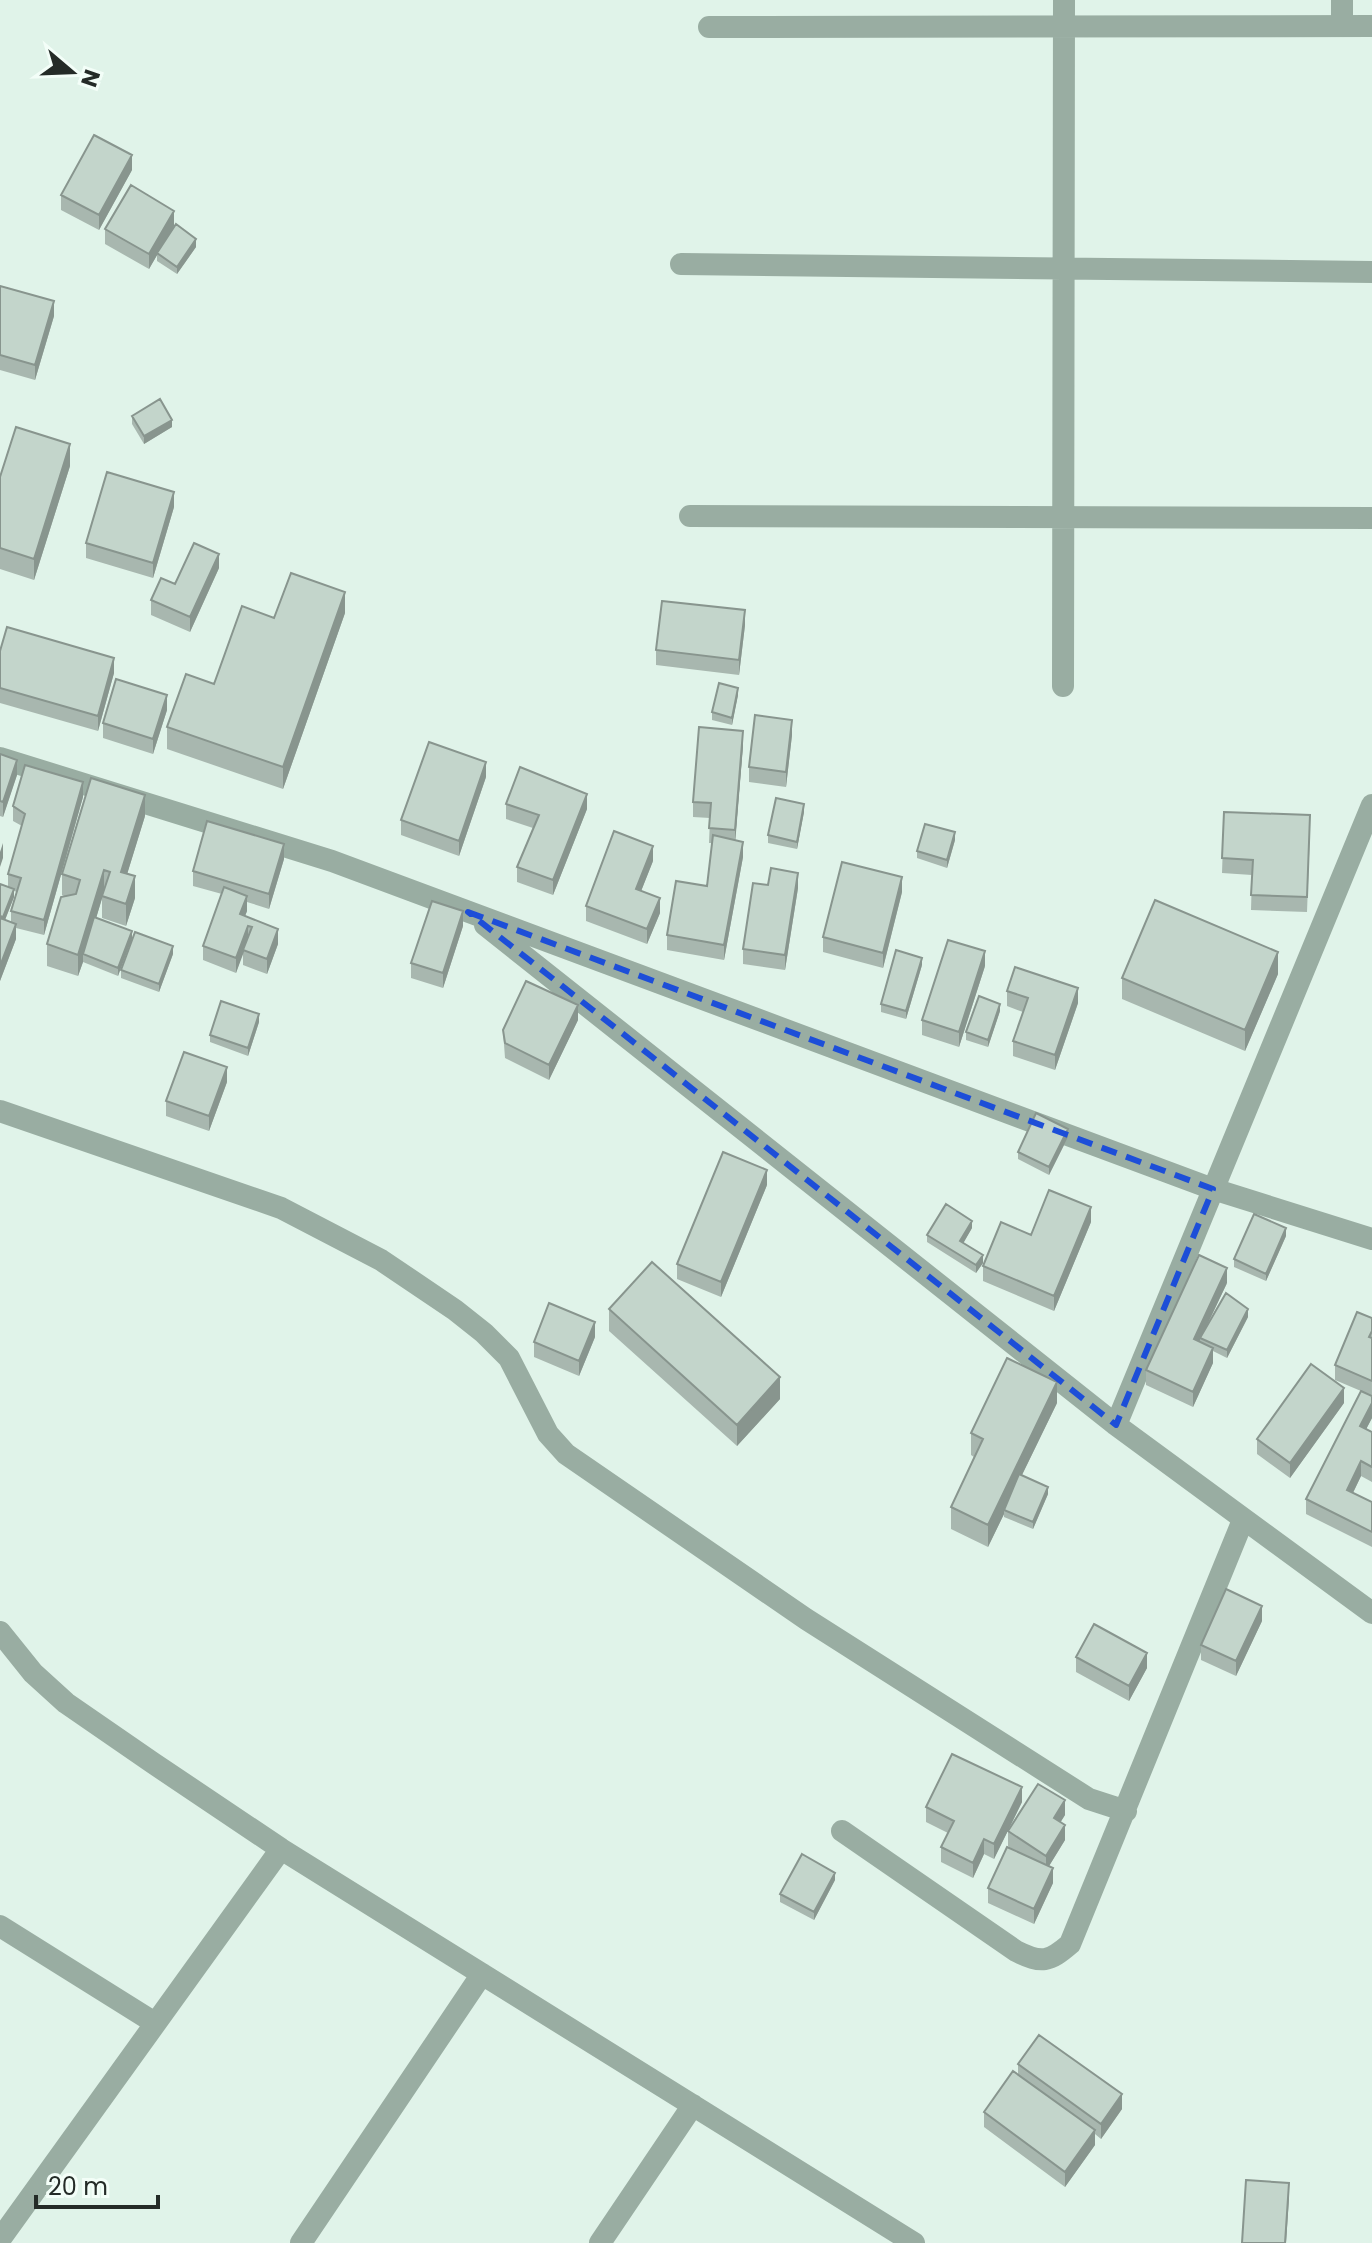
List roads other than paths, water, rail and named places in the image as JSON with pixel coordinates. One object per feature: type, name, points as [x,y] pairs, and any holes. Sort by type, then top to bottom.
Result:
[{"type":"street","points":[[1063,686],[1064,0]]},
{"type":"street","points":[[1342,0],[1342,26]]},
{"type":"street","points":[[709,27],[1372,26]]},
{"type":"street","points":[[681,264],[1372,272]]},
{"type":"street","points":[[690,516],[1372,518]]},
{"type":"street","points":[[0,758],[332,861],[1213,1189],[1372,1239]]},
{"type":"street","points":[[1116,1425],[1372,805]]},
{"type":"street","points":[[468,912],[1116,1425],[1372,1613]]},
{"type":"street","points":[[0,1111],[281,1208],[381,1260],[455,1310],[509,1358],[548,1434],[566,1454],[819,1628],[1089,1799],[1126,1811]]},
{"type":"street","points":[[842,1831],[1016,1951],[1032,1959],[1053,1958],[1070,1944],[1243,1520]]},
{"type":"street","points":[[0,1632],[33,1673],[66,1703],[281,1849],[693,2105],[902,2240]]},
{"type":"street","points":[[2,2238],[281,1849]]},
{"type":"street","points":[[0,1926],[155,2023]]},
{"type":"street","points":[[301,2243],[482,1974]]},
{"type":"street","points":[[600,2243],[693,2105]]}]
